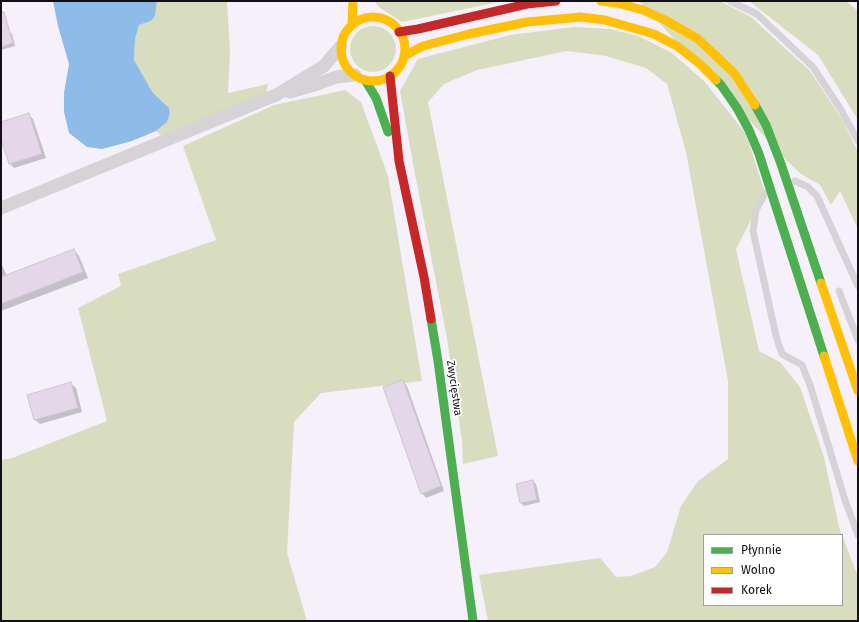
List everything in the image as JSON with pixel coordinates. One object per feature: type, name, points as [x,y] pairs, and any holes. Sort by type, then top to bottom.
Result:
[{"type":"main road","points":[[352,25],[353,1]]},
{"type":"main road","points":[[399,32],[527,4],[556,1]]},
{"type":"main road","points":[[602,1],[618,3],[643,10],[668,21],[698,39],[734,73],[752,98],[766,126],[781,164],[858,391]]},
{"type":"main road","points":[[376,10],[382,19]]},
{"type":"main road","points":[[373,17],[382,19],[392,24],[399,32],[404,45],[404,56],[398,69],[390,76],[378,80],[360,78],[345,65],[341,46],[344,35],[352,25],[364,19],[373,17]]},
{"type":"main road","points":[[404,56],[423,46],[469,34],[527,22],[581,17],[605,20],[654,34],[677,46],[700,64],[721,85],[737,108],[749,130],[759,154],[858,462]]},
{"type":"main road","name":"Zwycięstwa","points":[[390,76],[399,161],[424,277],[474,621]]},
{"type":"main road","name":"Zwycięstwa","points":[[360,78],[376,98],[399,161]]},
{"type":"street","points":[[1,208],[276,95],[324,66],[341,46]]},
{"type":"street","points":[[276,95],[300,90],[336,78],[360,78]]},
{"type":"lane","points":[[730,1],[757,14],[813,67],[842,110],[858,141]]},
{"type":"lane","points":[[795,181],[808,187],[818,196],[858,286]]},
{"type":"lane","points":[[765,193],[756,210],[753,231],[776,336],[782,354],[802,365],[810,385],[845,500],[858,535]]},
{"type":"lane","points":[[839,291],[858,340]]},
{"type":"green space","points":[[157,1],[227,1],[230,52],[228,93],[268,84],[266,95],[163,138],[156,131],[167,122],[170,113],[169,108],[153,93],[134,60],[135,39],[139,25],[151,21],[155,16]]},
{"type":"green space","points":[[374,1],[504,1],[402,22],[380,8]]},
{"type":"green space","points":[[639,1],[720,1],[751,17],[810,71],[843,121],[858,152],[858,229],[840,191],[831,205],[820,185],[801,174],[788,162]]},
{"type":"green space","points":[[749,1],[846,1],[858,11],[858,120],[818,55]]},
{"type":"green space","points":[[368,26],[378,26],[386,30],[392,36],[396,44],[396,54],[392,62],[386,68],[378,72],[368,72],[360,68],[354,62],[350,54],[350,44],[354,36],[360,30]]},
{"type":"green space","points":[[574,27],[610,29],[638,36],[672,53],[705,82],[746,134],[765,193],[736,249],[759,351],[780,362],[800,387],[824,457],[842,534],[703,534],[703,606],[843,606],[843,538],[858,577],[858,621],[488,621],[479,575],[600,558],[616,577],[631,576],[655,567],[667,552],[681,506],[698,481],[728,459],[728,381],[686,152],[667,84],[646,68],[606,56],[567,51],[477,70],[444,84],[428,102],[498,456],[463,464],[462,441],[447,338],[400,91],[418,59],[510,35]]},
{"type":"green space","points":[[345,90],[361,102],[388,176],[422,381],[321,393],[294,422],[287,553],[307,621],[1,621],[1,460],[12,458],[107,421],[78,308],[121,286],[118,274],[216,240],[183,146],[274,105]]},
{"type":"water","points":[[53,1],[157,1],[155,16],[151,21],[139,25],[135,39],[134,60],[153,93],[169,108],[170,113],[167,122],[156,131],[132,141],[102,149],[87,147],[69,133],[64,112],[64,93],[69,64],[58,26]]},
{"type":"building","points":[[1,12],[4,12],[13,43],[1,47]]},
{"type":"building","points":[[29,113],[42,154],[9,164],[1,139],[1,122]]},
{"type":"building","points":[[74,249],[83,272],[1,304],[1,277]]},
{"type":"building","points":[[403,380],[441,486],[421,494],[383,387]]},
{"type":"building","points":[[71,382],[78,408],[34,420],[27,395]]},
{"type":"building","points":[[533,480],[537,500],[520,503],[516,484]]},
{"type":"traffic: fast","points":[[365,80],[376,98],[388,132]]},
{"type":"traffic: fast","points":[[716,80],[737,108],[749,130],[759,154],[824,356]]},
{"type":"traffic: fast","points":[[755,105],[766,125],[781,164],[821,283]]},
{"type":"traffic: fast","points":[[431,319],[473,621]]},
{"type":"traffic: slow","points":[[352,25],[353,1]]},
{"type":"traffic: slow","points":[[601,1],[617,3],[643,10],[667,21],[698,39],[734,73],[755,105]]},
{"type":"traffic: slow","points":[[373,17],[391,23],[399,31],[405,49],[399,67],[391,75],[373,81],[355,75],[347,67],[341,49],[347,31],[355,23],[373,17]]},
{"type":"traffic: slow","points":[[404,56],[423,46],[469,34],[527,22],[581,17],[605,20],[654,34],[677,46],[700,64],[716,80]]},
{"type":"traffic: slow","points":[[821,283],[858,391]]},
{"type":"traffic: slow","points":[[824,356],[858,461]]},
{"type":"traffic: jam","points":[[399,32],[527,4],[556,1]]},
{"type":"traffic: jam","points":[[390,76],[399,161],[424,277],[431,319]]}]
